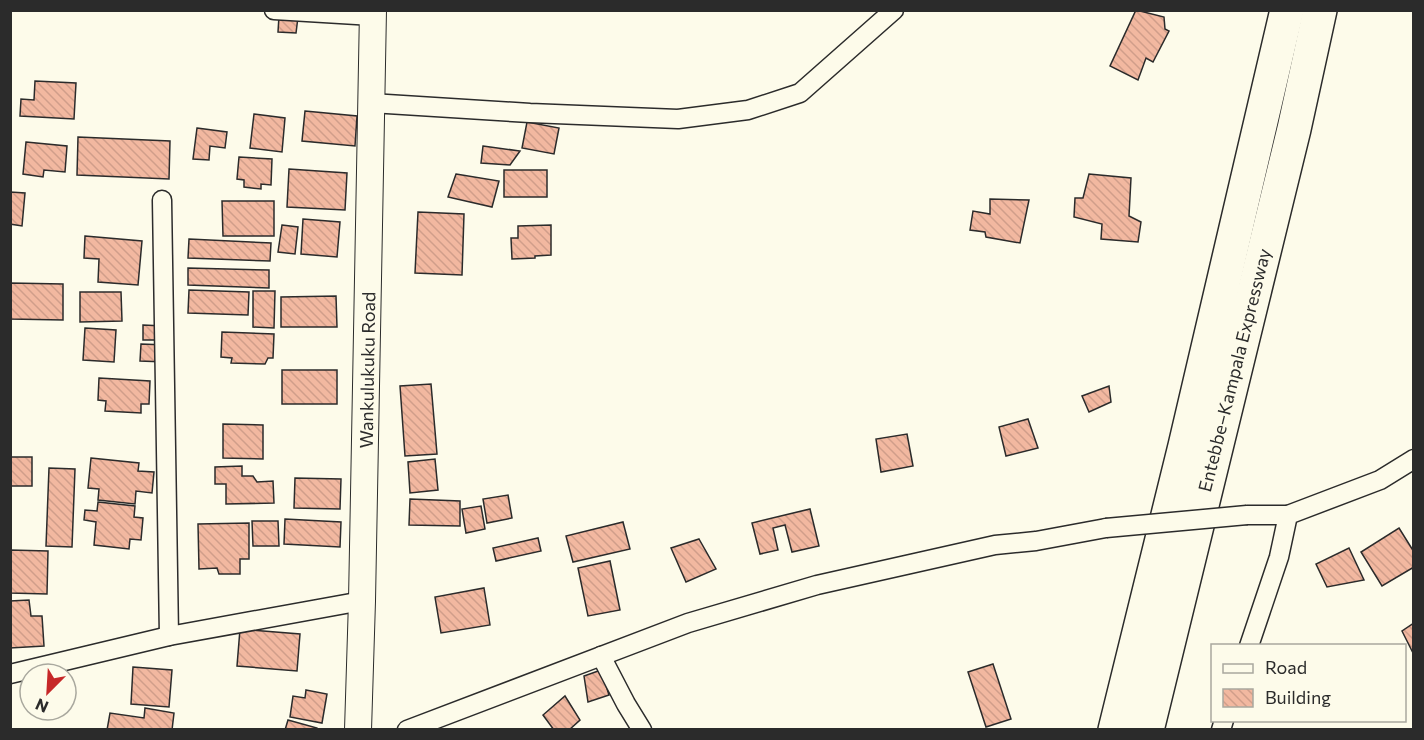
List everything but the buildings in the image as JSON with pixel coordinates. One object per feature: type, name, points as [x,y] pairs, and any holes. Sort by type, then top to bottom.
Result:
[{"type":"highway","name":"Entebbe–Kampala Expressway","points":[[1114,729],[1185,446],[1287,10]]},
{"type":"highway","name":"Entebbe–Kampala Expressway","points":[[1147,729],[1294,129],[1320,10]]},
{"type":"main road","name":"Wankulukuku Road","points":[[358,729],[373,13]]},
{"type":"street","points":[[274,10],[373,13]]},
{"type":"street","points":[[371,103],[678,119],[748,110],[800,93],[894,10]]},
{"type":"street","points":[[162,200],[169,636]]},
{"type":"street","points":[[407,729],[688,623],[817,585],[995,545],[1036,541],[1106,528],[1247,515],[1288,515],[1380,480],[1413,459]]},
{"type":"street","points":[[1250,644],[1279,557],[1288,515]]},
{"type":"street","points":[[10,674],[169,636],[362,601]]},
{"type":"street","points":[[601,656],[642,729]]}]
